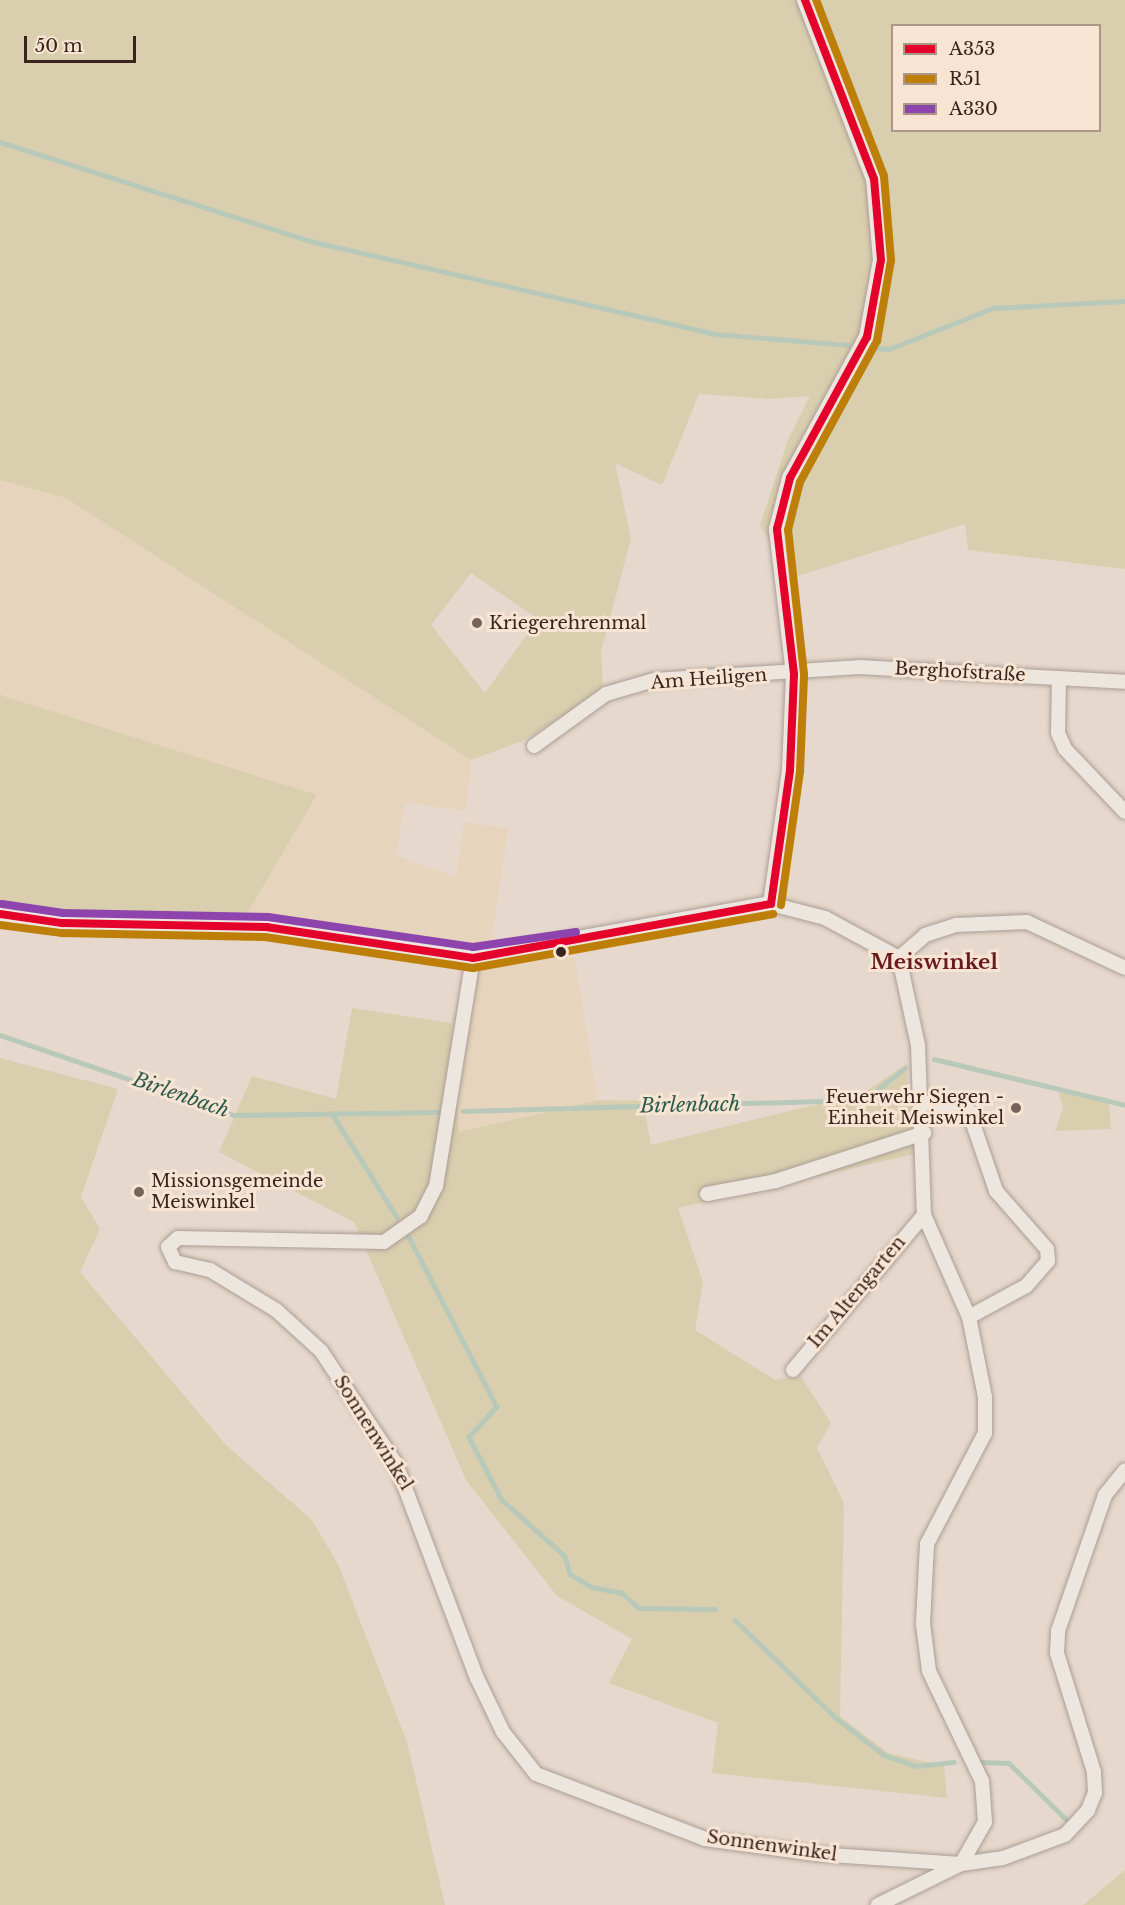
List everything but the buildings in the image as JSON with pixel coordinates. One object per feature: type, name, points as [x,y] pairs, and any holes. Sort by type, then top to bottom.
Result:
[{"type":"street","points":[[771,903],[790,770],[794,674],[778,557],[782,502],[813,433],[867,337],[881,260],[874,179],[805,0]]},
{"type":"street","name":"Berghofstraße","points":[[794,674],[859,667],[946,668],[1125,682]]},
{"type":"street","name":"Am Heiligen","points":[[534,746],[606,694],[650,681],[794,674]]},
{"type":"street","points":[[1059,678],[1058,733],[1065,749],[1125,812]]},
{"type":"street","points":[[0,914],[62,923],[266,927],[473,957],[771,903],[825,918],[899,958],[918,1045],[924,1103],[924,1215],[969,1317],[986,1397],[985,1433],[933,1526],[923,1564],[929,1671],[946,1715],[976,1765],[985,1802],[977,1843],[961,1864]]},
{"type":"street","points":[[899,958],[925,935],[956,925],[1027,922],[1125,968]]},
{"type":"street","name":"Sonnenwinkel","points":[[473,957],[436,1186],[421,1216],[384,1242],[178,1238],[169,1243],[170,1255],[175,1262],[210,1270],[276,1310],[321,1351],[396,1464],[477,1678],[503,1732],[536,1774],[705,1839],[961,1864]]},
{"type":"street","points":[[924,1103],[968,1109],[996,1191],[1047,1249],[1048,1261],[1026,1286],[969,1317]]},
{"type":"street","points":[[707,1194],[776,1181],[924,1133]]},
{"type":"street","name":"Im Altengarten","points":[[793,1370],[924,1215]]},
{"type":"street","points":[[878,1905],[961,1864],[1003,1858],[1065,1835],[1095,1793],[1094,1772],[1057,1653],[1058,1631],[1102,1503],[1125,1470]]},
{"type":"shaded area","points":[[0,0],[1125,0],[1125,569],[968,550],[965,524],[791,578],[760,525],[788,440],[810,396],[770,399],[699,394],[662,485],[615,463],[631,539],[601,651],[603,692],[522,741],[471,760],[66,498],[0,480]],"holes":[[[471,573],[538,619],[485,693],[431,625]]]},
{"type":"shaded area","points":[[0,480],[66,498],[471,760],[466,811],[405,802],[396,856],[456,877],[464,822],[508,829],[491,943],[575,959],[598,1100],[459,1132],[451,1023],[468,976],[459,966],[235,934],[317,796],[0,695]]},
{"type":"shaded area","points":[[0,695],[317,795],[235,934],[106,937],[0,923]]},
{"type":"shaded area","points":[[352,1008],[451,1023],[459,1132],[598,1100],[643,1101],[651,1145],[863,1093],[906,1064],[915,1154],[678,1208],[703,1282],[695,1330],[775,1380],[800,1375],[831,1423],[817,1448],[844,1503],[840,1716],[888,1753],[944,1766],[947,1798],[712,1773],[718,1723],[609,1683],[632,1639],[557,1596],[466,1480],[354,1222],[219,1152],[252,1076],[336,1099]]},
{"type":"shaded area","points":[[0,1058],[118,1089],[81,1197],[100,1229],[80,1272],[226,1445],[312,1520],[338,1564],[407,1742],[445,1905],[0,1905]]},
{"type":"shaded area","points":[[1058,1090],[1109,1102],[1111,1129],[1055,1131],[1063,1108]]},
{"type":"shaded area","points":[[1125,1870],[1125,1905],[1083,1905]]},
{"type":"waterway","points":[[0,142],[310,241],[716,334],[848,345]]},
{"type":"waterway","points":[[877,348],[889,349],[993,308],[1125,301]]},
{"type":"waterway","name":"Birlenbach","points":[[0,1035],[234,1115],[440,1112]]},
{"type":"waterway","name":"Birlenbach","points":[[934,1059],[1125,1105]]},
{"type":"waterway","name":"Birlenbach","points":[[463,1111],[864,1100],[905,1068]]},
{"type":"waterway","points":[[333,1115],[397,1217]]},
{"type":"waterway","points":[[409,1237],[497,1407],[469,1437],[502,1500],[565,1556],[570,1574],[592,1587],[622,1593],[639,1608],[715,1609]]},
{"type":"waterway","points":[[735,1620],[835,1717],[884,1755],[916,1766],[954,1762]]},
{"type":"waterway","points":[[979,1762],[1009,1763],[1068,1821]]},
{"type":"transit line","name":"A353","points":[[771,904],[790,770],[794,674],[777,529],[790,478],[867,337],[881,260],[874,179],[805,0]]},
{"type":"transit line","name":"R51","points":[[781,905],[800,771],[804,674],[788,530],[800,482],[877,341],[891,260],[884,176],[816,0]]},
{"type":"transit line","name":"A330","points":[[2,904],[63,913],[268,917],[473,947],[576,932]]},
{"type":"transit line","name":"A353","points":[[0,914],[62,923],[266,927],[473,958],[771,904]]},
{"type":"transit line","name":"R51","points":[[0,925],[62,933],[265,937],[473,968],[773,914]]},
{"type":"place","name":"Kriegerehrenmal","points":[[477,623]]},
{"type":"place","name":"Feuerwehr Siegen - Einheit Meiswinkel","points":[[1016,1108]]},
{"type":"place","name":"Missionsgemeinde Meiswinkel","points":[[139,1192]]},
{"type":"district","name":"Meiswinkel","points":[[934,962]]}]
